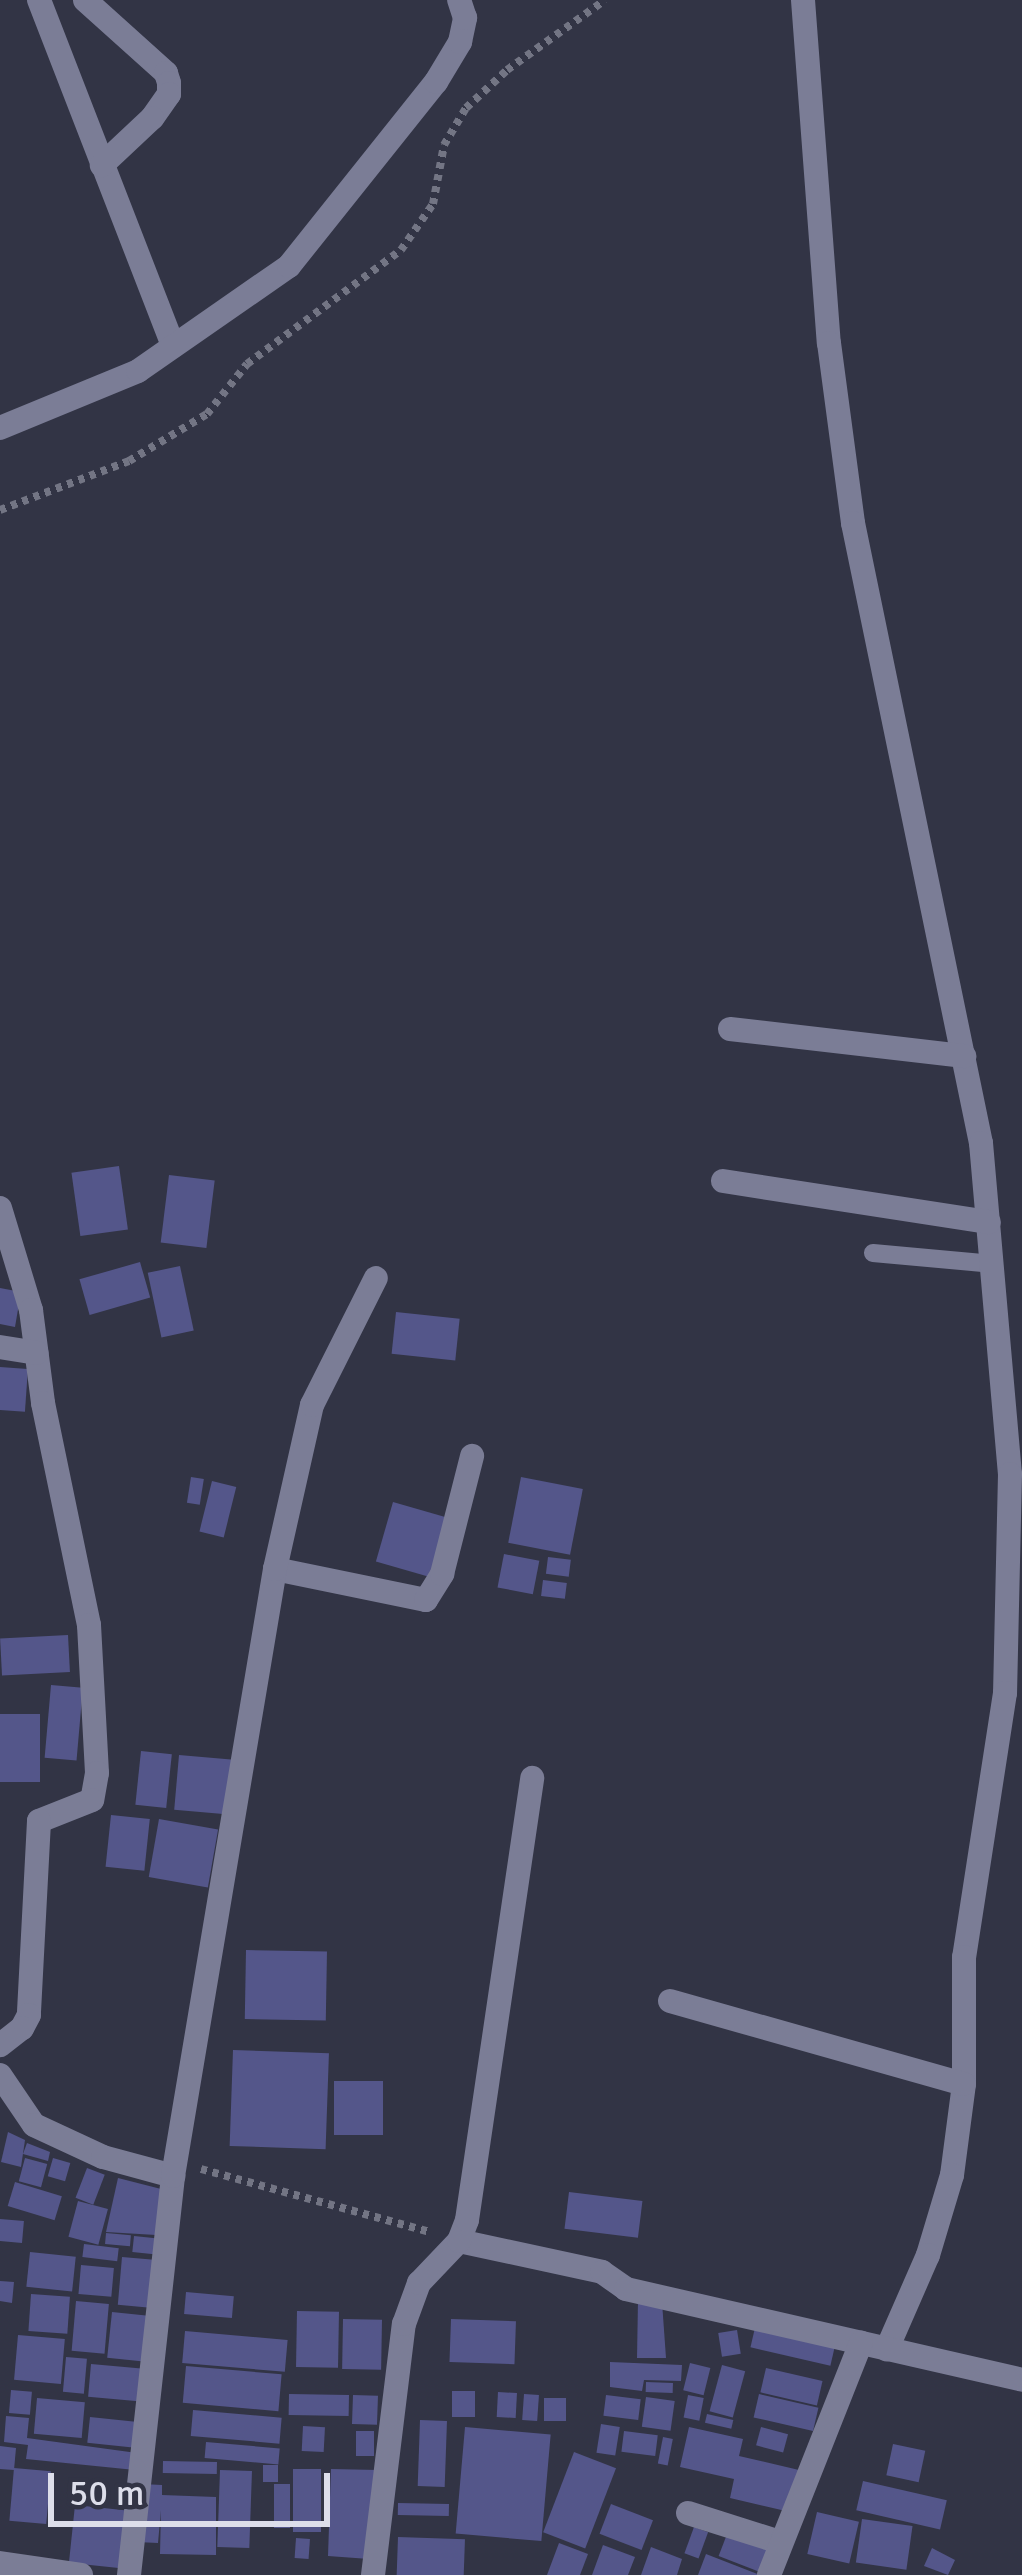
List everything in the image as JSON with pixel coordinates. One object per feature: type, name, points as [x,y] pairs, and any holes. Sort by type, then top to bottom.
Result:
[{"type":"street","points":[[39,0],[173,346]]},
{"type":"street","points":[[85,0],[166,73],[169,83],[169,94],[152,118],[103,165]]},
{"type":"street","points":[[0,427],[101,389],[260,290],[331,219],[413,114],[460,42],[465,18],[460,0]]},
{"type":"street","points":[[803,0],[829,343],[853,523],[964,1056],[994,1264],[1010,1474],[1005,1693],[964,1957],[964,2084],[952,2175],[928,2255],[887,2349]]},
{"type":"street","points":[[730,1029],[964,1056]]},
{"type":"street","points":[[722,1181],[989,1222]]},
{"type":"street","points":[[0,1208],[31,1310],[89,1625],[96,1796],[39,1821],[28,2015],[22,2028],[0,2044]]},
{"type":"street","points":[[129,2575],[175,2169],[274,1569],[312,1405],[376,1278]]},
{"type":"street","points":[[0,1347],[37,1353]]},
{"type":"street","points":[[274,1569],[426,1600],[442,1574],[472,1456]]},
{"type":"street","points":[[373,2575],[404,2324],[419,2283],[459,2241],[467,2220],[532,1778]]},
{"type":"street","points":[[670,2001],[964,2084]]},
{"type":"street","points":[[0,2075],[34,2125],[103,2156],[175,2169]]},
{"type":"street","points":[[459,2241],[602,2272],[626,2289],[1022,2380]]},
{"type":"street","points":[[770,2575],[861,2343]]},
{"type":"street","points":[[688,2513],[780,2542]]},
{"type":"street","points":[[0,2564],[81,2575]]},
{"type":"lane","points":[[873,1253],[994,1264]]},
{"type":"path","points":[[175,2169],[459,2241]]},
{"type":"building","points":[[119,1166],[128,1229],[80,1236],[71,1173]]},
{"type":"building","points":[[169,1175],[215,1181],[206,1248],[161,1242]]},
{"type":"building","points":[[140,1262],[150,1298],[90,1315],[79,1279]]},
{"type":"building","points":[[180,1266],[194,1331],[161,1337],[148,1273]]},
{"type":"building","points":[[0,1288],[21,1292],[15,1327],[0,1324]]},
{"type":"building","points":[[396,1312],[460,1319],[455,1360],[392,1354]]},
{"type":"building","points":[[0,1367],[28,1369],[25,1412],[0,1410]]},
{"type":"building","points":[[191,1477],[204,1479],[200,1505],[187,1503]]},
{"type":"building","points":[[521,1477],[583,1489],[570,1555],[508,1543]]},
{"type":"building","points":[[212,1481],[236,1487],[224,1538],[199,1531]]},
{"type":"building","points":[[393,1502],[447,1517],[430,1577],[376,1562]]},
{"type":"building","points":[[504,1554],[539,1561],[533,1594],[498,1587]]},
{"type":"building","points":[[548,1557],[571,1560],[569,1577],[546,1574]]},
{"type":"building","points":[[543,1580],[567,1583],[565,1599],[541,1596]]},
{"type":"building","points":[[68,1635],[70,1672],[2,1676],[0,1639]]},
{"type":"building","points":[[51,1685],[83,1688],[77,1761],[45,1758]]},
{"type":"building","points":[[0,1714],[40,1714],[40,1782],[0,1782]]},
{"type":"building","points":[[141,1751],[172,1754],[166,1808],[135,1805]]},
{"type":"building","points":[[179,1755],[234,1760],[229,1815],[174,1810]]},
{"type":"building","points":[[111,1815],[150,1819],[144,1871],[106,1867]]},
{"type":"building","points":[[159,1819],[218,1829],[208,1888],[149,1877]]},
{"type":"building","points":[[246,1950],[327,1951],[326,2020],[245,2019]]},
{"type":"building","points":[[233,2050],[329,2053],[326,2149],[230,2146]]},
{"type":"building","points":[[334,2081],[383,2081],[383,2135],[334,2135]]},
{"type":"building","points":[[8,2132],[25,2140],[21,2167],[1,2162]]},
{"type":"building","points":[[27,2143],[50,2152],[48,2161],[23,2154]]},
{"type":"building","points":[[25,2158],[47,2164],[41,2187],[19,2181]]},
{"type":"building","points":[[53,2158],[70,2163],[65,2181],[48,2176]]},
{"type":"building","points":[[87,2168],[105,2175],[93,2205],[76,2198]]},
{"type":"building","points":[[118,2178],[165,2190],[156,2235],[106,2232]]},
{"type":"building","points":[[15,2182],[62,2196],[55,2220],[8,2206]]},
{"type":"building","points":[[569,2192],[642,2201],[638,2238],[564,2229]]},
{"type":"building","points":[[78,2201],[108,2209],[98,2245],[68,2237]]},
{"type":"building","points":[[0,2219],[24,2221],[22,2243],[0,2241]]},
{"type":"building","points":[[106,2233],[131,2235],[130,2246],[105,2244]]},
{"type":"building","points":[[134,2236],[163,2239],[161,2255],[132,2252]]},
{"type":"building","points":[[84,2244],[119,2248],[117,2261],[82,2257]]},
{"type":"building","points":[[30,2252],[76,2257],[72,2292],[26,2287]]},
{"type":"building","points":[[122,2257],[160,2260],[156,2308],[118,2305]]},
{"type":"building","points":[[81,2265],[114,2268],[111,2297],[78,2294]]},
{"type":"building","points":[[0,2281],[14,2282],[12,2303],[0,2301]]},
{"type":"building","points":[[186,2292],[234,2296],[232,2318],[184,2314]]},
{"type":"building","points":[[31,2294],[70,2297],[67,2334],[28,2331]]},
{"type":"building","points":[[76,2301],[109,2304],[105,2354],[72,2351]]},
{"type":"building","points":[[638,2301],[662,2302],[666,2358],[637,2358]]},
{"type":"building","points":[[297,2311],[339,2312],[338,2368],[296,2367]]},
{"type":"building","points":[[112,2312],[151,2316],[146,2362],[107,2358]]},
{"type":"building","points":[[343,2319],[382,2320],[381,2370],[342,2369]]},
{"type":"building","points":[[451,2319],[516,2321],[514,2364],[449,2362]]},
{"type":"building","points":[[757,2319],[837,2337],[830,2366],[750,2347]]},
{"type":"building","points":[[737,2330],[741,2354],[722,2357],[718,2333]]},
{"type":"building","points":[[185,2331],[288,2340],[285,2372],[182,2363]]},
{"type":"building","points":[[18,2335],[65,2339],[61,2384],[14,2380]]},
{"type":"building","points":[[66,2357],[87,2359],[84,2394],[63,2392]]},
{"type":"building","points":[[610,2362],[682,2365],[681,2381],[644,2380],[642,2391],[610,2387]]},
{"type":"building","points":[[690,2363],[710,2368],[704,2395],[683,2390]]},
{"type":"building","points":[[91,2364],[147,2369],[144,2402],[88,2397]]},
{"type":"building","points":[[722,2365],[745,2371],[733,2418],[710,2411]]},
{"type":"building","points":[[186,2366],[282,2374],[278,2411],[183,2403]]},
{"type":"building","points":[[766,2368],[823,2381],[817,2405],[760,2392]]},
{"type":"building","points":[[646,2382],[673,2383],[673,2393],[646,2392]]},
{"type":"building","points":[[11,2390],[32,2392],[30,2415],[9,2413]]},
{"type":"building","points":[[452,2391],[475,2391],[475,2417],[452,2417]]},
{"type":"building","points":[[498,2392],[517,2393],[516,2418],[497,2417]]},
{"type":"building","points":[[289,2394],[349,2395],[349,2416],[289,2415]]},
{"type":"building","points":[[524,2394],[539,2395],[537,2421],[522,2420]]},
{"type":"building","points":[[759,2394],[818,2408],[813,2431],[754,2417]]},
{"type":"building","points":[[353,2395],[378,2396],[377,2425],[352,2424]]},
{"type":"building","points":[[606,2395],[641,2399],[638,2420],[603,2416]]},
{"type":"building","points":[[688,2395],[704,2398],[699,2421],[684,2418]]},
{"type":"building","points":[[646,2397],[675,2401],[671,2431],[642,2427]]},
{"type":"building","points":[[37,2398],[85,2402],[82,2438],[34,2434]]},
{"type":"building","points":[[544,2398],[566,2398],[566,2421],[544,2421]]},
{"type":"building","points":[[193,2410],[282,2418],[279,2444],[191,2436]]},
{"type":"building","points":[[707,2414],[733,2420],[731,2429],[705,2423]]},
{"type":"building","points":[[6,2416],[29,2418],[27,2438],[137,2453],[135,2470],[26,2459],[28,2445],[4,2442]]},
{"type":"building","points":[[90,2417],[138,2422],[135,2448],[87,2443]]},
{"type":"building","points":[[420,2420],[447,2421],[445,2487],[418,2486]]},
{"type":"building","points":[[601,2424],[620,2427],[615,2456],[596,2453]]},
{"type":"building","points":[[303,2426],[325,2427],[324,2452],[302,2451]]},
{"type":"building","points":[[465,2427],[551,2434],[541,2541],[456,2534]]},
{"type":"building","points":[[689,2427],[743,2439],[739,2456],[799,2470],[790,2512],[730,2498],[734,2479],[680,2467]]},
{"type":"building","points":[[761,2427],[788,2434],[783,2453],[756,2445]]},
{"type":"building","points":[[356,2431],[374,2431],[374,2456],[356,2456]]},
{"type":"building","points":[[624,2431],[658,2435],[655,2456],[621,2452]]},
{"type":"building","points":[[663,2437],[673,2439],[668,2465],[658,2464]]},
{"type":"building","points":[[206,2442],[280,2448],[278,2464],[205,2458]]},
{"type":"building","points":[[893,2444],[925,2451],[919,2482],[886,2475]]},
{"type":"building","points":[[0,2446],[16,2448],[14,2470],[0,2469]]},
{"type":"building","points":[[574,2452],[616,2468],[585,2548],[543,2532]]},
{"type":"building","points":[[163,2461],[217,2462],[217,2474],[163,2473]]},
{"type":"building","points":[[263,2465],[278,2465],[278,2482],[263,2482]]},
{"type":"building","points":[[14,2468],[51,2471],[46,2524],[9,2521]]},
{"type":"building","points":[[293,2469],[321,2469],[321,2532],[293,2532]]},
{"type":"building","points":[[331,2469],[378,2470],[369,2559],[328,2556]]},
{"type":"building","points":[[220,2470],[252,2471],[249,2548],[217,2547]]},
{"type":"building","points":[[863,2481],[947,2500],[940,2530],[856,2510]]},
{"type":"building","points":[[142,2484],[162,2485],[162,2495],[216,2497],[216,2555],[160,2554],[161,2510],[158,2543],[137,2542]]},
{"type":"building","points":[[274,2484],[290,2484],[290,2528],[274,2528]]},
{"type":"building","points":[[398,2503],[449,2504],[449,2516],[398,2515]]},
{"type":"building","points":[[611,2504],[653,2520],[642,2550],[600,2534]]},
{"type":"building","points":[[75,2505],[132,2511],[126,2569],[69,2563]]},
{"type":"building","points":[[817,2512],[859,2522],[849,2564],[807,2554]]},
{"type":"building","points":[[862,2519],[913,2526],[906,2570],[856,2563]]},
{"type":"building","points":[[694,2527],[708,2532],[699,2558],[684,2553]]},
{"type":"building","points":[[729,2529],[773,2546],[762,2573],[719,2556]]},
{"type":"building","points":[[398,2537],[465,2539],[464,2575],[397,2575]]},
{"type":"building","points":[[296,2538],[310,2539],[309,2559],[295,2558]]},
{"type":"building","points":[[559,2543],[588,2554],[580,2575],[547,2575]]},
{"type":"building","points":[[603,2545],[635,2557],[628,2575],[592,2575]]},
{"type":"building","points":[[651,2547],[682,2559],[677,2575],[641,2575]]},
{"type":"building","points":[[932,2548],[955,2560],[948,2575],[924,2566]]},
{"type":"building","points":[[706,2554],[760,2575],[698,2575]]}]
